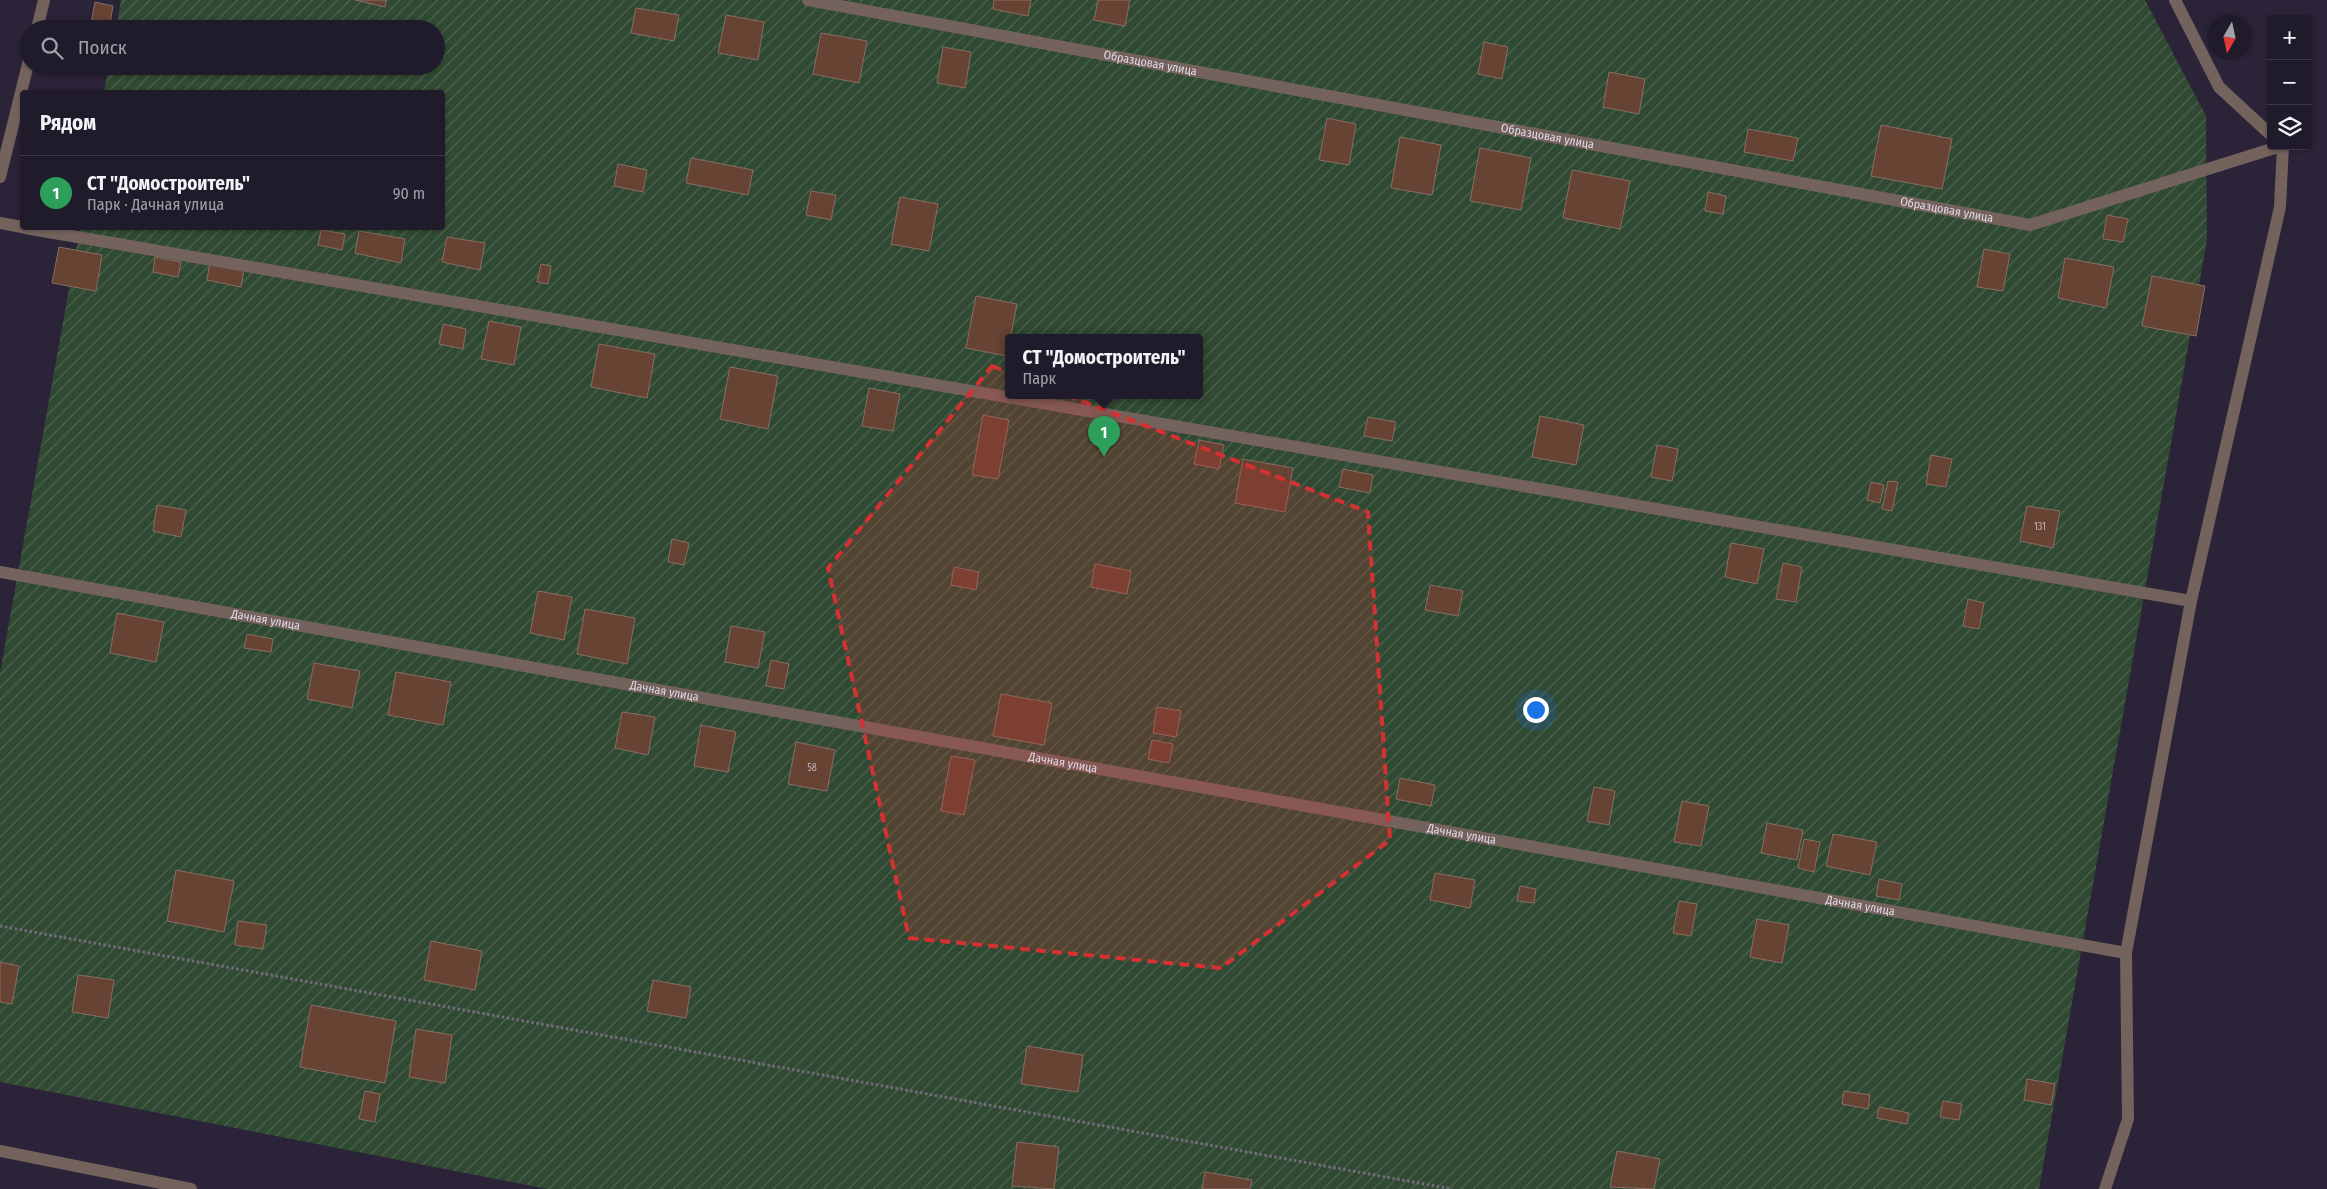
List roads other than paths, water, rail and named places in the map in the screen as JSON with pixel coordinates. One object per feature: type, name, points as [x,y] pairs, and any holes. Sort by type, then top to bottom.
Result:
[{"type":"street","points":[[38,20],[44,0]]},
{"type":"street","name":"Образцовая улица","points":[[808,0],[2030,225],[2269,150]]},
{"type":"street","points":[[2175,0],[2220,87],[2267,131]]},
{"type":"street","points":[[22,90],[25,75]]},
{"type":"street","points":[[0,177],[20,96]]},
{"type":"street","points":[[2105,1189],[2128,1119],[2126,953],[2191,601],[2280,207],[2282,150]]},
{"type":"street","points":[[0,223],[20,226]]},
{"type":"street","points":[[41,230],[1005,396]]},
{"type":"street","points":[[1021,399],[2191,601]]},
{"type":"street","name":"Дачная улица","points":[[0,572],[2126,953]]},
{"type":"street","points":[[0,1151],[191,1189]]},
{"type":"place","name":"СТ \"Домостроитель\"","points":[[1104,457]]}]
